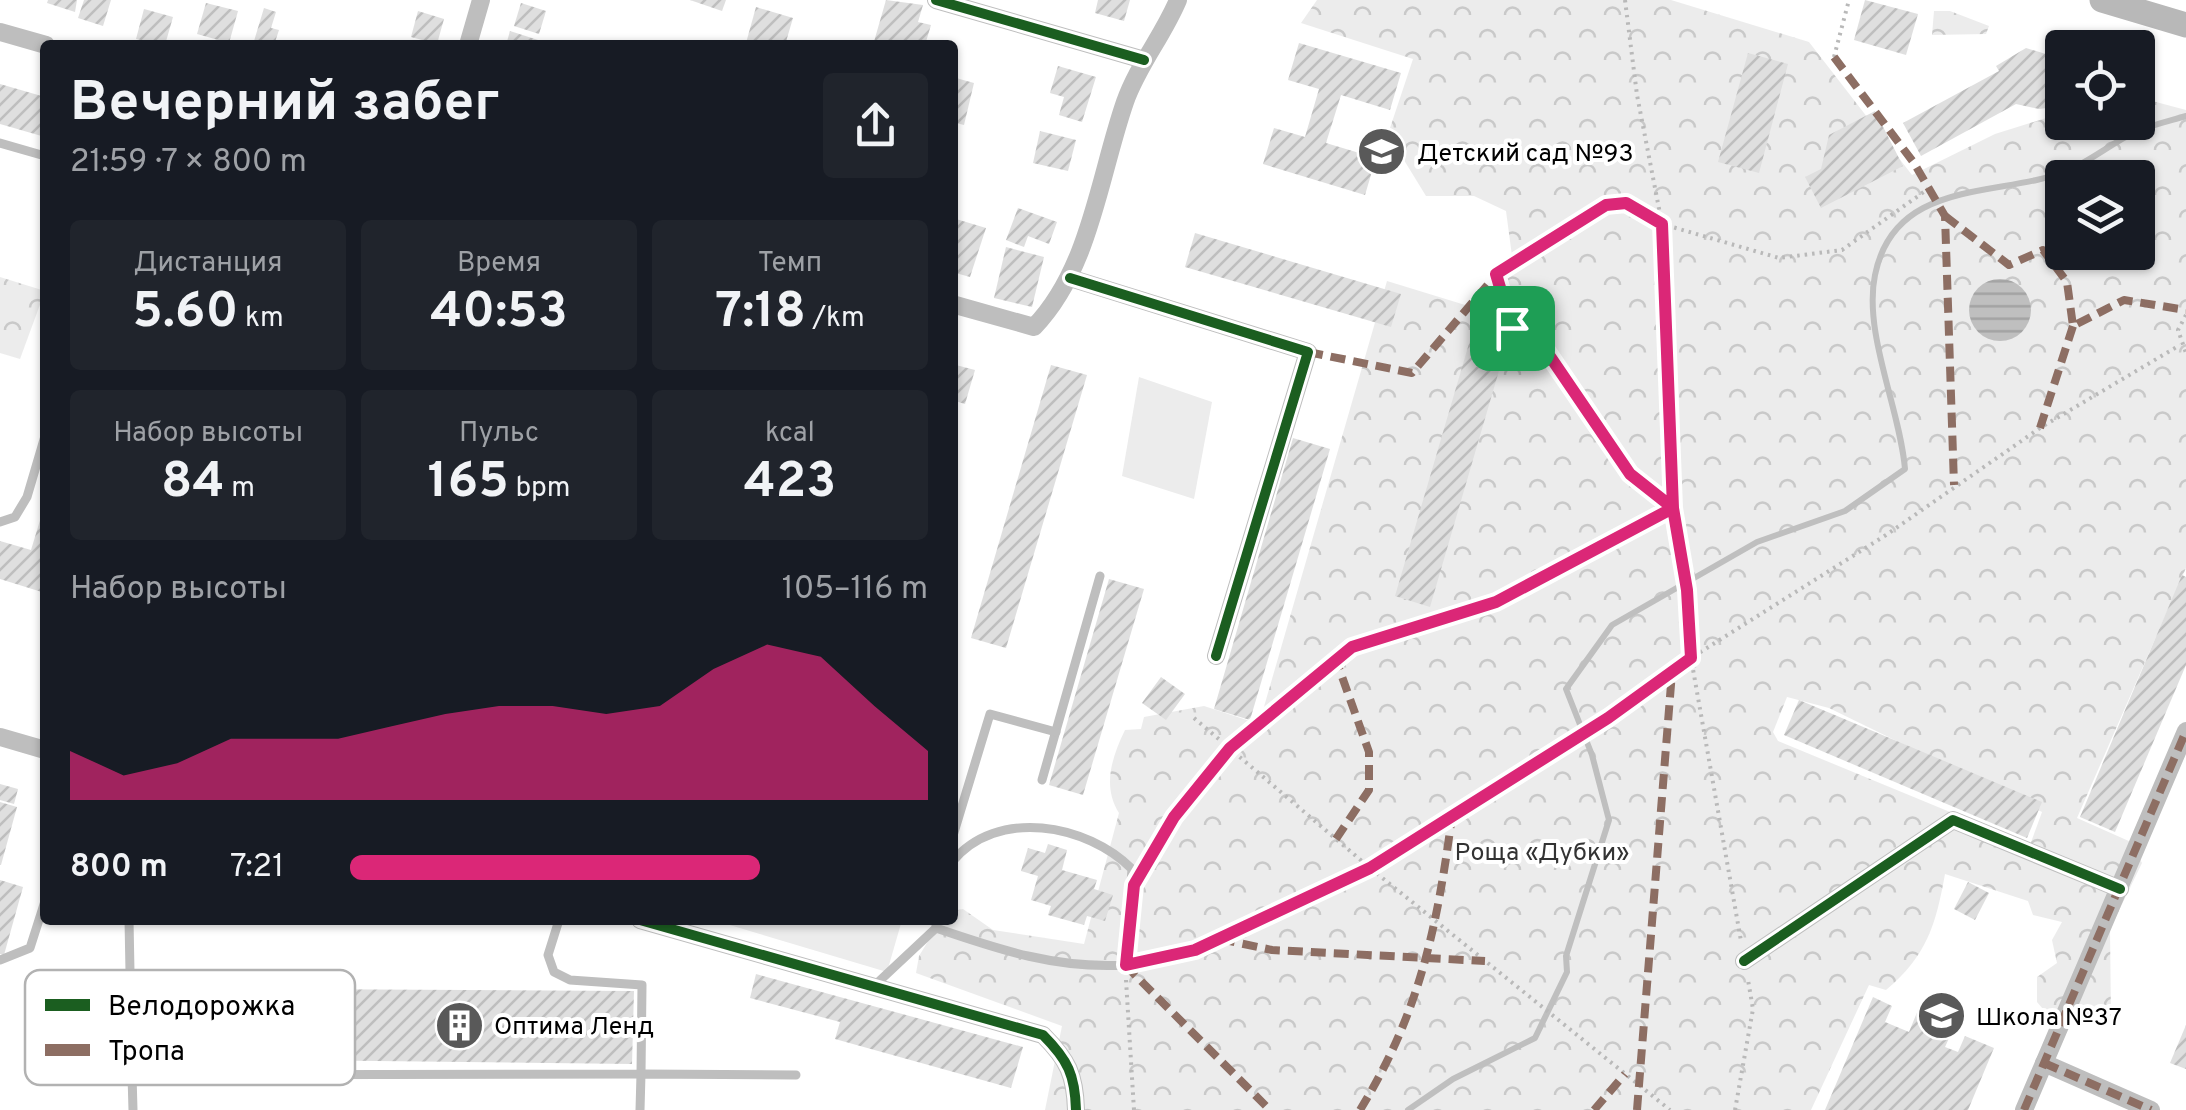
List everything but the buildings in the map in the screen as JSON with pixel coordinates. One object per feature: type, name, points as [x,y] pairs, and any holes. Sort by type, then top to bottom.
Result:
[{"type":"main road","points":[[2102,0],[2171,14]]},
{"type":"street","points":[[470,40],[482,0]]},
{"type":"street","points":[[936,0],[1144,60]]},
{"type":"street","points":[[958,306],[1034,328],[1053,307],[1070,278],[1126,99],[1144,60],[1166,31],[1178,0]]},
{"type":"street","points":[[0,32],[40,43]]},
{"type":"street","points":[[1070,278],[1308,352],[1216,656]]},
{"type":"street","points":[[2024,1110],[2186,731]]},
{"type":"street","points":[[0,737],[40,749]]},
{"type":"street","points":[[1744,961],[1953,820],[2120,889]]},
{"type":"street","points":[[663,925],[1043,1036],[1063,1054],[1076,1077],[1076,1110]]},
{"type":"street","points":[[2044,1063],[2151,1110]]},
{"type":"lane","points":[[0,143],[40,155]]},
{"type":"lane","points":[[0,522],[15,517],[26,497],[40,452]]},
{"type":"lane","points":[[1042,780],[1100,576]]},
{"type":"lane","points":[[958,819],[990,714],[1056,732]]},
{"type":"lane","points":[[938,925],[1018,957],[1085,968],[1126,965],[1134,885],[1132,869],[1118,855],[1064,829],[1003,832],[968,845],[958,856]]},
{"type":"lane","points":[[0,960],[30,948],[40,917]]},
{"type":"lane","points":[[129,925],[130,970]]},
{"type":"lane","points":[[557,925],[548,954],[554,972],[570,980],[642,985],[640,1110]]},
{"type":"lane","points":[[873,987],[935,925]]},
{"type":"lane","points":[[355,1075],[796,1075]]},
{"type":"lane","points":[[132,1085],[133,1110]]},
{"type":"path","points":[[1625,0],[1637,95],[1662,224],[1673,508],[1687,590],[1691,658],[1754,1009],[1735,1110]]},
{"type":"path","points":[[1834,57],[1849,0]]},
{"type":"path","points":[[1673,508],[1630,474],[1547,352],[1512,328],[1496,274],[1606,205],[1626,203],[1662,224],[1779,258],[1842,250],[1928,189]]},
{"type":"path","points":[[2186,315],[2178,330],[2180,345],[2186,353]]},
{"type":"path","points":[[1134,1110],[1126,965],[1195,950],[1370,868],[1608,718],[1691,658],[1886,534],[2040,428],[2180,345]]},
{"type":"path","points":[[1134,885],[1174,817],[1230,748],[1352,647],[1496,602],[1673,508]]},
{"type":"path","points":[[1194,718],[1370,868],[1670,1110]]},
{"type":"green space","name":"Роща «Дубки»","points":[[1317,0],[1671,0],[1809,42],[1912,175],[1995,134],[2045,118],[2045,140],[2155,140],[2155,102],[2186,110],[2186,568],[2077,818],[2131,842],[2142,863],[2110,929],[2111,1018],[2060,1029],[2037,1002],[2037,977],[2057,963],[2052,940],[2062,922],[2033,915],[2028,901],[1945,874],[1933,924],[1920,952],[1886,990],[1869,985],[1811,1110],[1045,1110],[1062,1026],[916,973],[919,956],[938,925],[958,925],[958,910],[963,909],[993,930],[1084,944],[1119,813],[1110,782],[1125,730],[1141,729],[1144,717],[1204,706],[1259,724],[1387,281],[1475,308],[1514,271],[1506,211],[1474,196],[1426,196],[1388,134],[1413,59],[1301,23]],"holes":[[[1787,697],[1829,708],[2042,812],[2030,845],[1778,741],[1773,732]]]},
{"type":"green space","points":[[1934,11],[1950,11],[1989,26],[1986,34],[1932,35]]},
{"type":"green space","points":[[0,277],[40,289],[40,305],[20,359],[0,353]]},
{"type":"green space","points":[[1139,377],[1212,402],[1194,499],[1122,476]]},
{"type":"green space","points":[[730,925],[901,925],[887,972]]},
{"type":"shaded area","points":[[2000,279],[2022,288],[2031,310],[2022,332],[2000,341],[1978,332],[1969,310],[1978,288]]},
{"type":"waterway","points":[[1408,1110],[1453,1079],[1535,1038],[1567,972],[1566,956],[1609,820],[1592,755],[1566,689],[1612,625],[1757,542],[1845,511],[1905,469],[1874,321],[1875,275],[1886,243],[1905,221],[1928,206],[1955,196],[2069,170],[2135,132],[2186,116]]},
{"type":"marked path","points":[[1834,57],[1914,163],[1945,216],[1954,485]]},
{"type":"marked path","points":[[1945,216],[2009,265],[2043,250],[2067,282],[2073,326],[2124,300],[2186,310]]},
{"type":"marked path","points":[[1308,352],[1412,373],[1496,275]]},
{"type":"marked path","points":[[2040,428],[2073,326]]},
{"type":"marked path","points":[[1336,660],[1369,752],[1369,790],[1336,839]]},
{"type":"marked path","points":[[1637,1110],[1672,672]]},
{"type":"marked path","points":[[2024,1110],[2186,731]]},
{"type":"marked path","points":[[1360,1110],[1398,1038],[1423,968],[1440,895],[1452,816]]},
{"type":"marked path","points":[[1220,939],[1272,950],[1485,961]]},
{"type":"marked path","points":[[1125,965],[1270,1110]]},
{"type":"marked path","points":[[2044,1063],[2151,1110]]},
{"type":"marked path","points":[[1594,1110],[1625,1074]]},
{"type":"cycle path","points":[[936,0],[1144,60]]},
{"type":"cycle path","points":[[1070,278],[1308,352],[1216,656]]},
{"type":"cycle path","points":[[1744,961],[1953,820],[2120,889]]},
{"type":"cycle path","points":[[658,925],[1043,1035],[1068,1069],[1076,1110]]},
{"type":"place","name":"Детский сад №93","points":[[1382,152]]},
{"type":"place","name":"Школа №37","points":[[1941,1016]]},
{"type":"place","name":"Оптима Ленд","points":[[459,1025]]},
{"type":"route","points":[[1512,328],[1496,274],[1606,205],[1626,203],[1662,224],[1673,508],[1687,590],[1691,658],[1608,718],[1370,868],[1195,950],[1126,965],[1134,885],[1174,817],[1230,748],[1352,647],[1496,602],[1571,561],[1618,541],[1673,508],[1630,474],[1547,352],[1512,328]]}]
